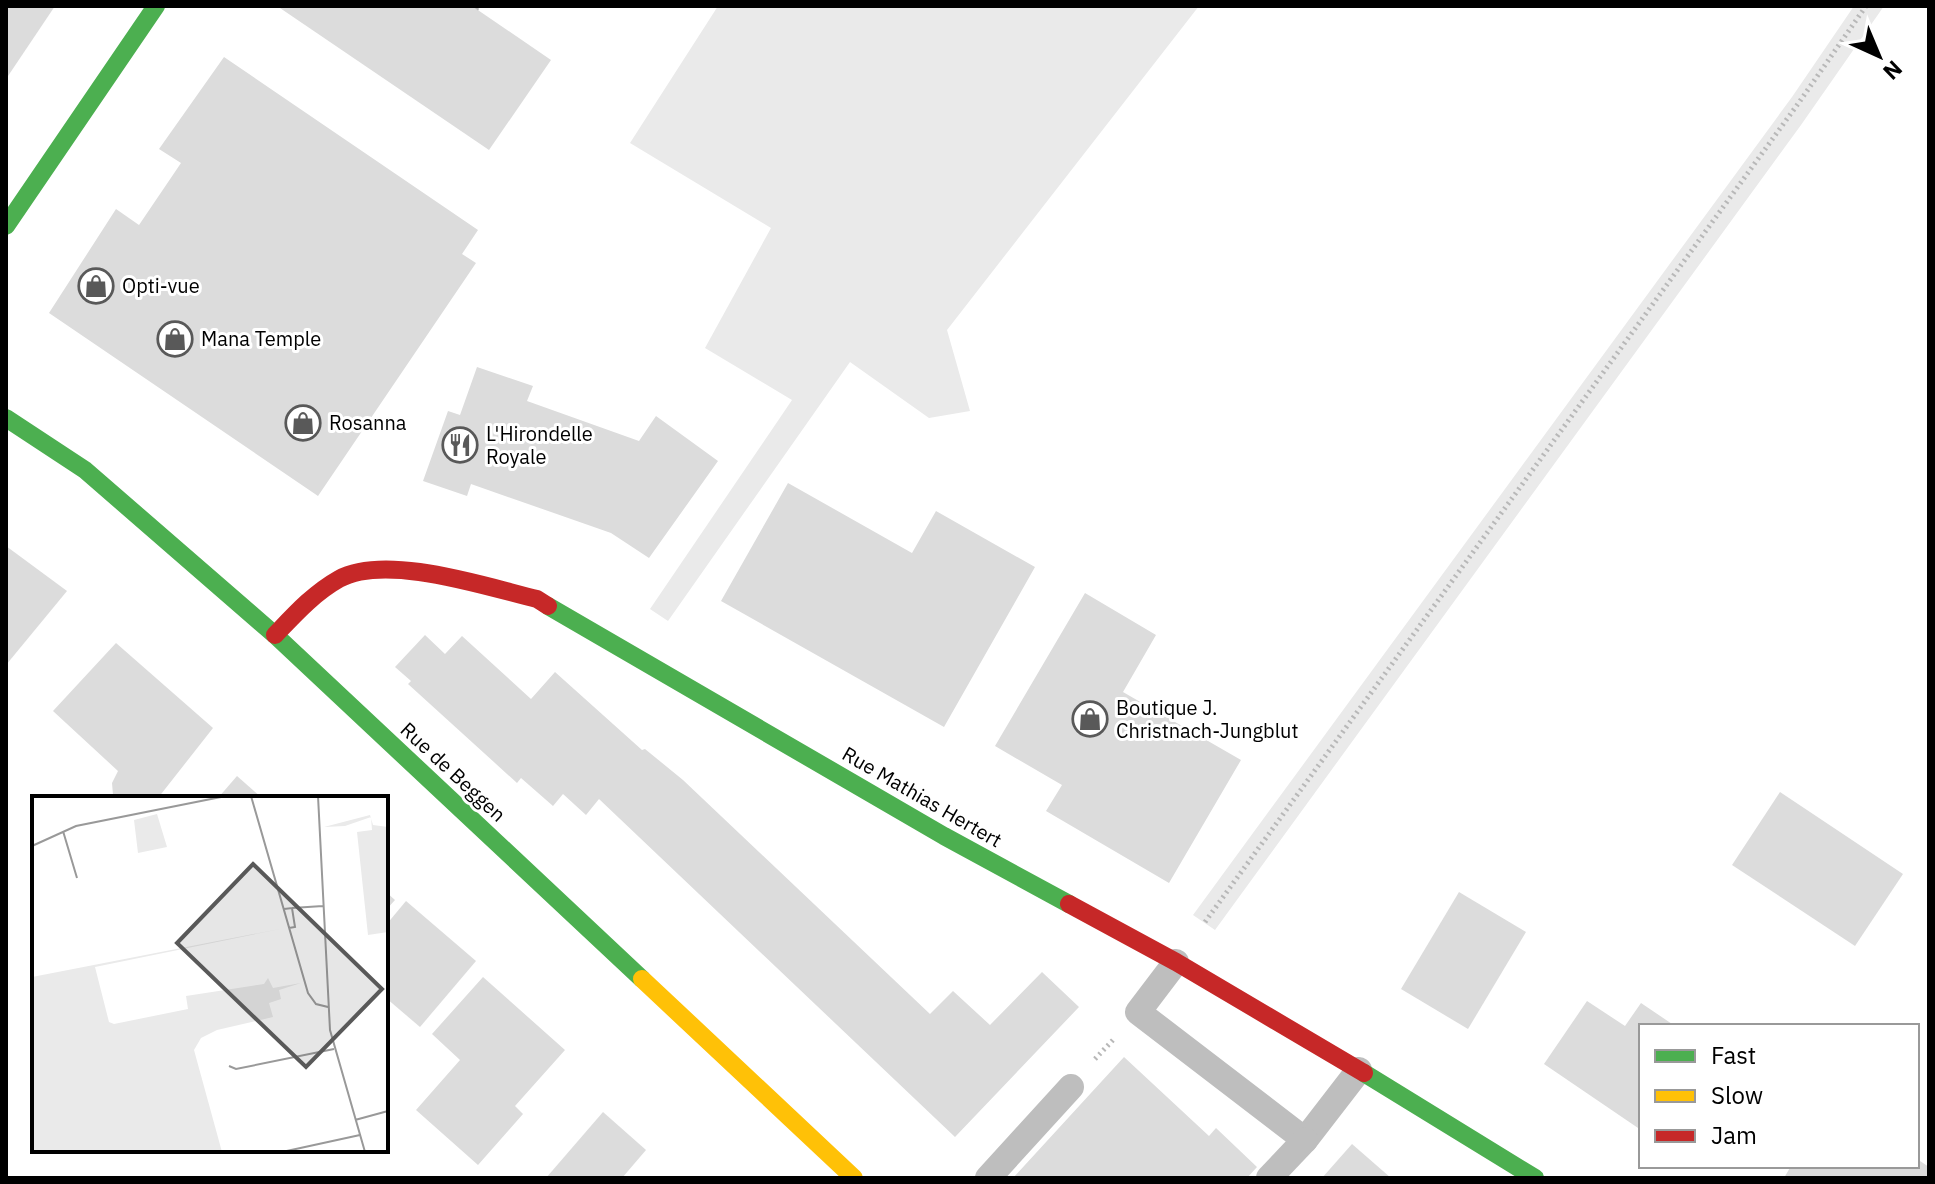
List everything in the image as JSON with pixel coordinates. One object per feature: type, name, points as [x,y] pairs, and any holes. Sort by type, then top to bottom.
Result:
[{"type":"street","points":[[6,226],[156,6]]},
{"type":"street","name":"Rue de Beggen","points":[[6,418],[85,470],[275,635],[854,1178]]},
{"type":"street","name":"Rue Mathias Hertert","points":[[275,635],[308,600],[342,577],[390,568],[438,575],[537,599],[944,836],[1176,962],[1535,1178]]},
{"type":"lane","points":[[1176,962],[1138,1012],[1305,1140]]},
{"type":"lane","points":[[1269,1178],[1305,1140],[1359,1070]]},
{"type":"lane","points":[[1002,1172],[1043,1132],[1071,1087]]},
{"type":"path","points":[[1176,962],[1866,6]]},
{"type":"path","points":[[1071,1087],[1138,1012]]},
{"type":"shaded area","points":[[718,6],[1199,6],[947,330],[970,411],[929,418],[850,362],[668,621],[650,609],[792,400],[705,348],[771,228],[630,143]]},
{"type":"shaded area","points":[[1854,6],[1884,6],[1801,125],[1215,930],[1193,915],[1792,97]]},
{"type":"building","points":[[6,6],[55,6],[6,79]]},
{"type":"building","points":[[277,6],[472,6],[551,60],[489,150]]},
{"type":"building","points":[[224,57],[478,230],[462,254],[476,263],[318,496],[49,313],[116,209],[139,225],[181,163],[159,149]]},
{"type":"building","points":[[477,367],[533,386],[527,401],[639,441],[656,416],[718,461],[649,558],[611,533],[471,484],[467,496],[423,481],[448,411],[460,415]]},
{"type":"building","points":[[788,483],[912,553],[936,511],[1035,567],[944,727],[721,601]]},
{"type":"building","points":[[6,546],[67,591],[6,665]]},
{"type":"building","name":"Boutique J. Christnach-Jungblut","points":[[1085,593],[1156,635],[1123,692],[1241,760],[1169,883],[1046,811],[1062,785],[995,746]]},
{"type":"building","points":[[425,635],[445,654],[462,636],[531,699],[555,672],[642,750],[645,749],[683,780],[930,1014],[953,991],[990,1025],[1042,972],[1079,1007],[955,1137],[599,799],[586,815],[563,794],[553,806],[521,778],[517,783],[408,684],[411,681],[395,667]]},
{"type":"building","points":[[116,643],[213,728],[160,796],[114,796],[112,783],[118,771],[53,711]]},
{"type":"building","points":[[237,776],[260,796],[220,796]]},
{"type":"building","points":[[1780,792],[1903,874],[1855,946],[1732,865]]},
{"type":"building","points":[[1459,892],[1526,932],[1468,1029],[1401,989]]},
{"type":"building","points":[[388,894],[395,900],[388,908]]},
{"type":"building","points":[[406,901],[476,961],[420,1027],[388,1000],[388,923]]},
{"type":"building","points":[[483,977],[565,1050],[515,1106],[523,1114],[478,1165],[416,1110],[460,1060],[432,1034]]},
{"type":"building","points":[[1587,1001],[1625,1026],[1641,1003],[1672,1024],[1639,1024],[1639,1129],[1544,1064]]},
{"type":"building","points":[[1124,1057],[1209,1136],[1216,1128],[1257,1167],[1247,1178],[1013,1178]]},
{"type":"building","points":[[603,1112],[646,1150],[622,1178],[546,1178]]},
{"type":"building","points":[[1352,1144],[1391,1178],[1322,1178]]},
{"type":"building","points":[[1919,1160],[1929,1167],[1929,1178],[1784,1178],[1790,1168],[1919,1168]]},
{"type":"traffic: fast","points":[[6,226],[156,6]]},
{"type":"traffic: fast","points":[[6,418],[85,470],[275,635],[642,979]]},
{"type":"traffic: fast","points":[[548,606],[944,836],[1069,904]]},
{"type":"traffic: fast","points":[[1364,1073],[1535,1178]]},
{"type":"traffic: slow","points":[[642,979],[854,1178]]},
{"type":"traffic: jam","points":[[275,635],[305,604],[339,579],[383,569],[465,581],[537,599],[548,606]]},
{"type":"traffic: jam","points":[[1069,904],[1176,962],[1364,1073]]},
{"type":"place","name":"Opti-vue","points":[[96,286]]},
{"type":"place","name":"Mana Temple","points":[[175,339]]},
{"type":"place","name":"Rosanna","points":[[303,423]]},
{"type":"place","name":"L'Hirondelle Royale","points":[[460,445]]},
{"type":"place","name":"Boutique J. Christnach-Jungblut","points":[[1090,719]]}]
